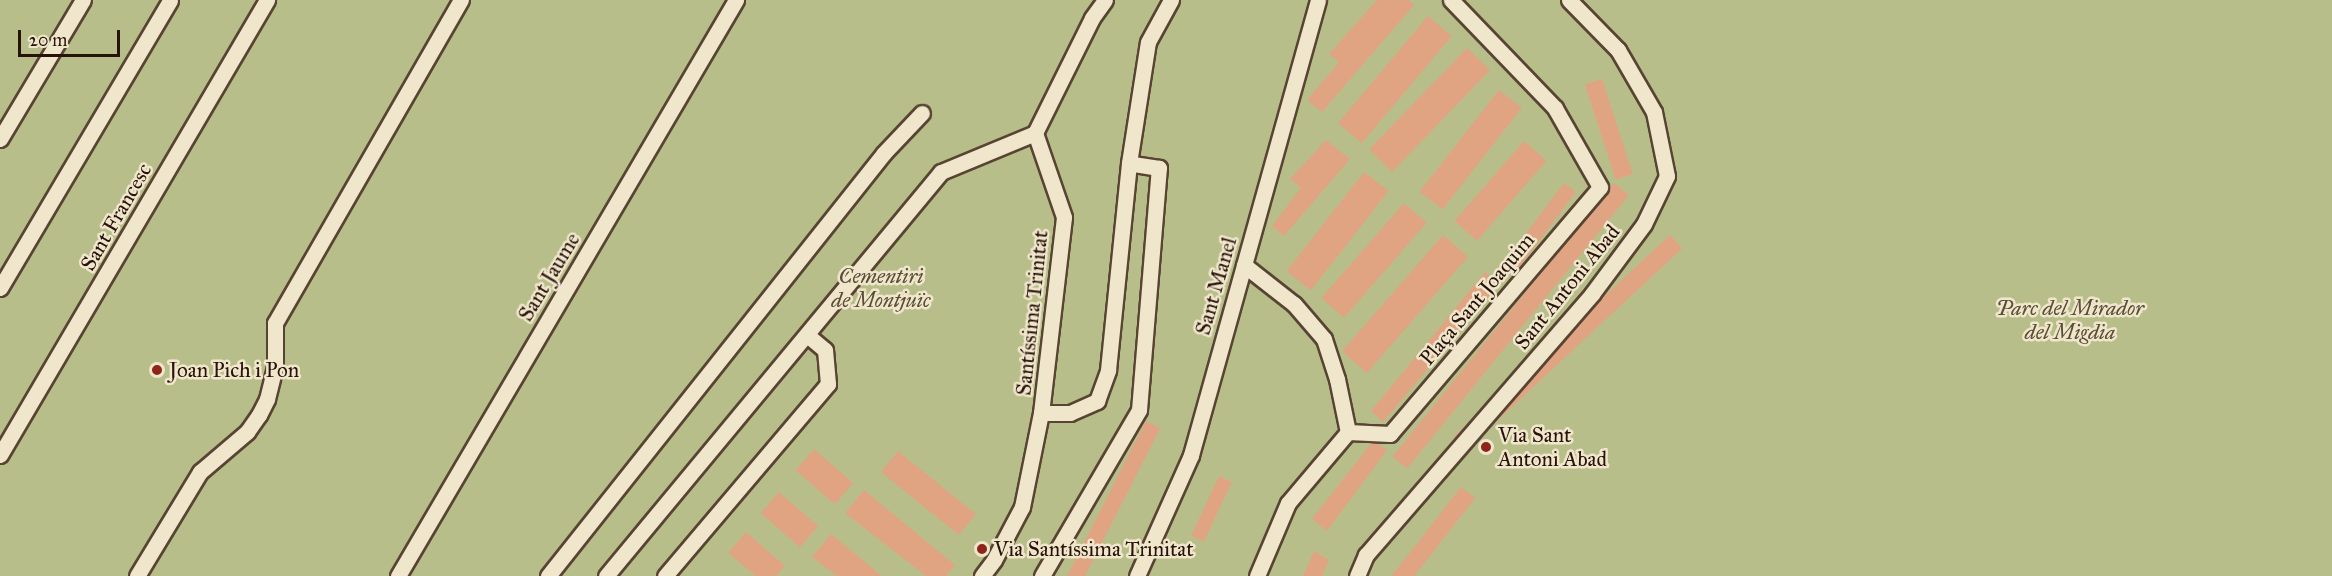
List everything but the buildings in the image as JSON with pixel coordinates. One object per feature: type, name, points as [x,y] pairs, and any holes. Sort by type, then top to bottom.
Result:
[{"type":"lane","points":[[0,139],[83,0]]},
{"type":"lane","points":[[0,288],[170,0]]},
{"type":"lane","name":"Sant Francesc","points":[[0,454],[267,0]]},
{"type":"lane","points":[[137,576],[200,472],[247,432],[259,415],[269,391],[275,367],[275,323],[461,0]]},
{"type":"lane","name":"Sant Jaume","points":[[398,576],[736,0]]},
{"type":"lane","points":[[606,576],[941,172],[1035,133],[1092,18],[1105,0]]},
{"type":"lane","points":[[1041,413],[1070,414],[1097,401],[1108,370],[1129,163],[1149,42],[1171,0]]},
{"type":"lane","name":"Plaça Sant Joaquim","points":[[1348,432],[1390,434],[1600,187],[1555,108],[1450,0]]},
{"type":"lane","name":"Sant Antoni Abad","points":[[1357,576],[1366,555],[1592,294],[1644,224],[1667,176],[1654,112],[1618,50],[1569,0]]},
{"type":"lane","name":"Sant Manel","points":[[1137,576],[1191,455],[1318,1]]},
{"type":"lane","points":[[548,576],[884,153],[922,113]]},
{"type":"lane","name":"Santíssima Trinitat","points":[[982,576],[994,560],[1022,507],[1041,413],[1064,217],[1035,133]]},
{"type":"lane","points":[[1042,576],[1139,410],[1159,168],[1129,163]]},
{"type":"lane","points":[[1244,266],[1294,304],[1324,339],[1337,379],[1348,432],[1288,503],[1257,576]]},
{"type":"lane","points":[[665,576],[828,384],[825,350],[807,335]]},
{"type":"green space","name":"Cementiri de Montjuïc","points":[[0,0],[2332,0],[2332,576],[0,576]]},
{"type":"place","name":"Joan Pich i Pon","points":[[157,370]]},
{"type":"place","name":"Via Sant Antoni Abad","points":[[1486,447]]},
{"type":"place","name":"Via Santíssima Trinitat","points":[[982,549]]},
{"type":"park label","name":"Parc del Mirador del Migdia","points":[[2070,320]]}]
